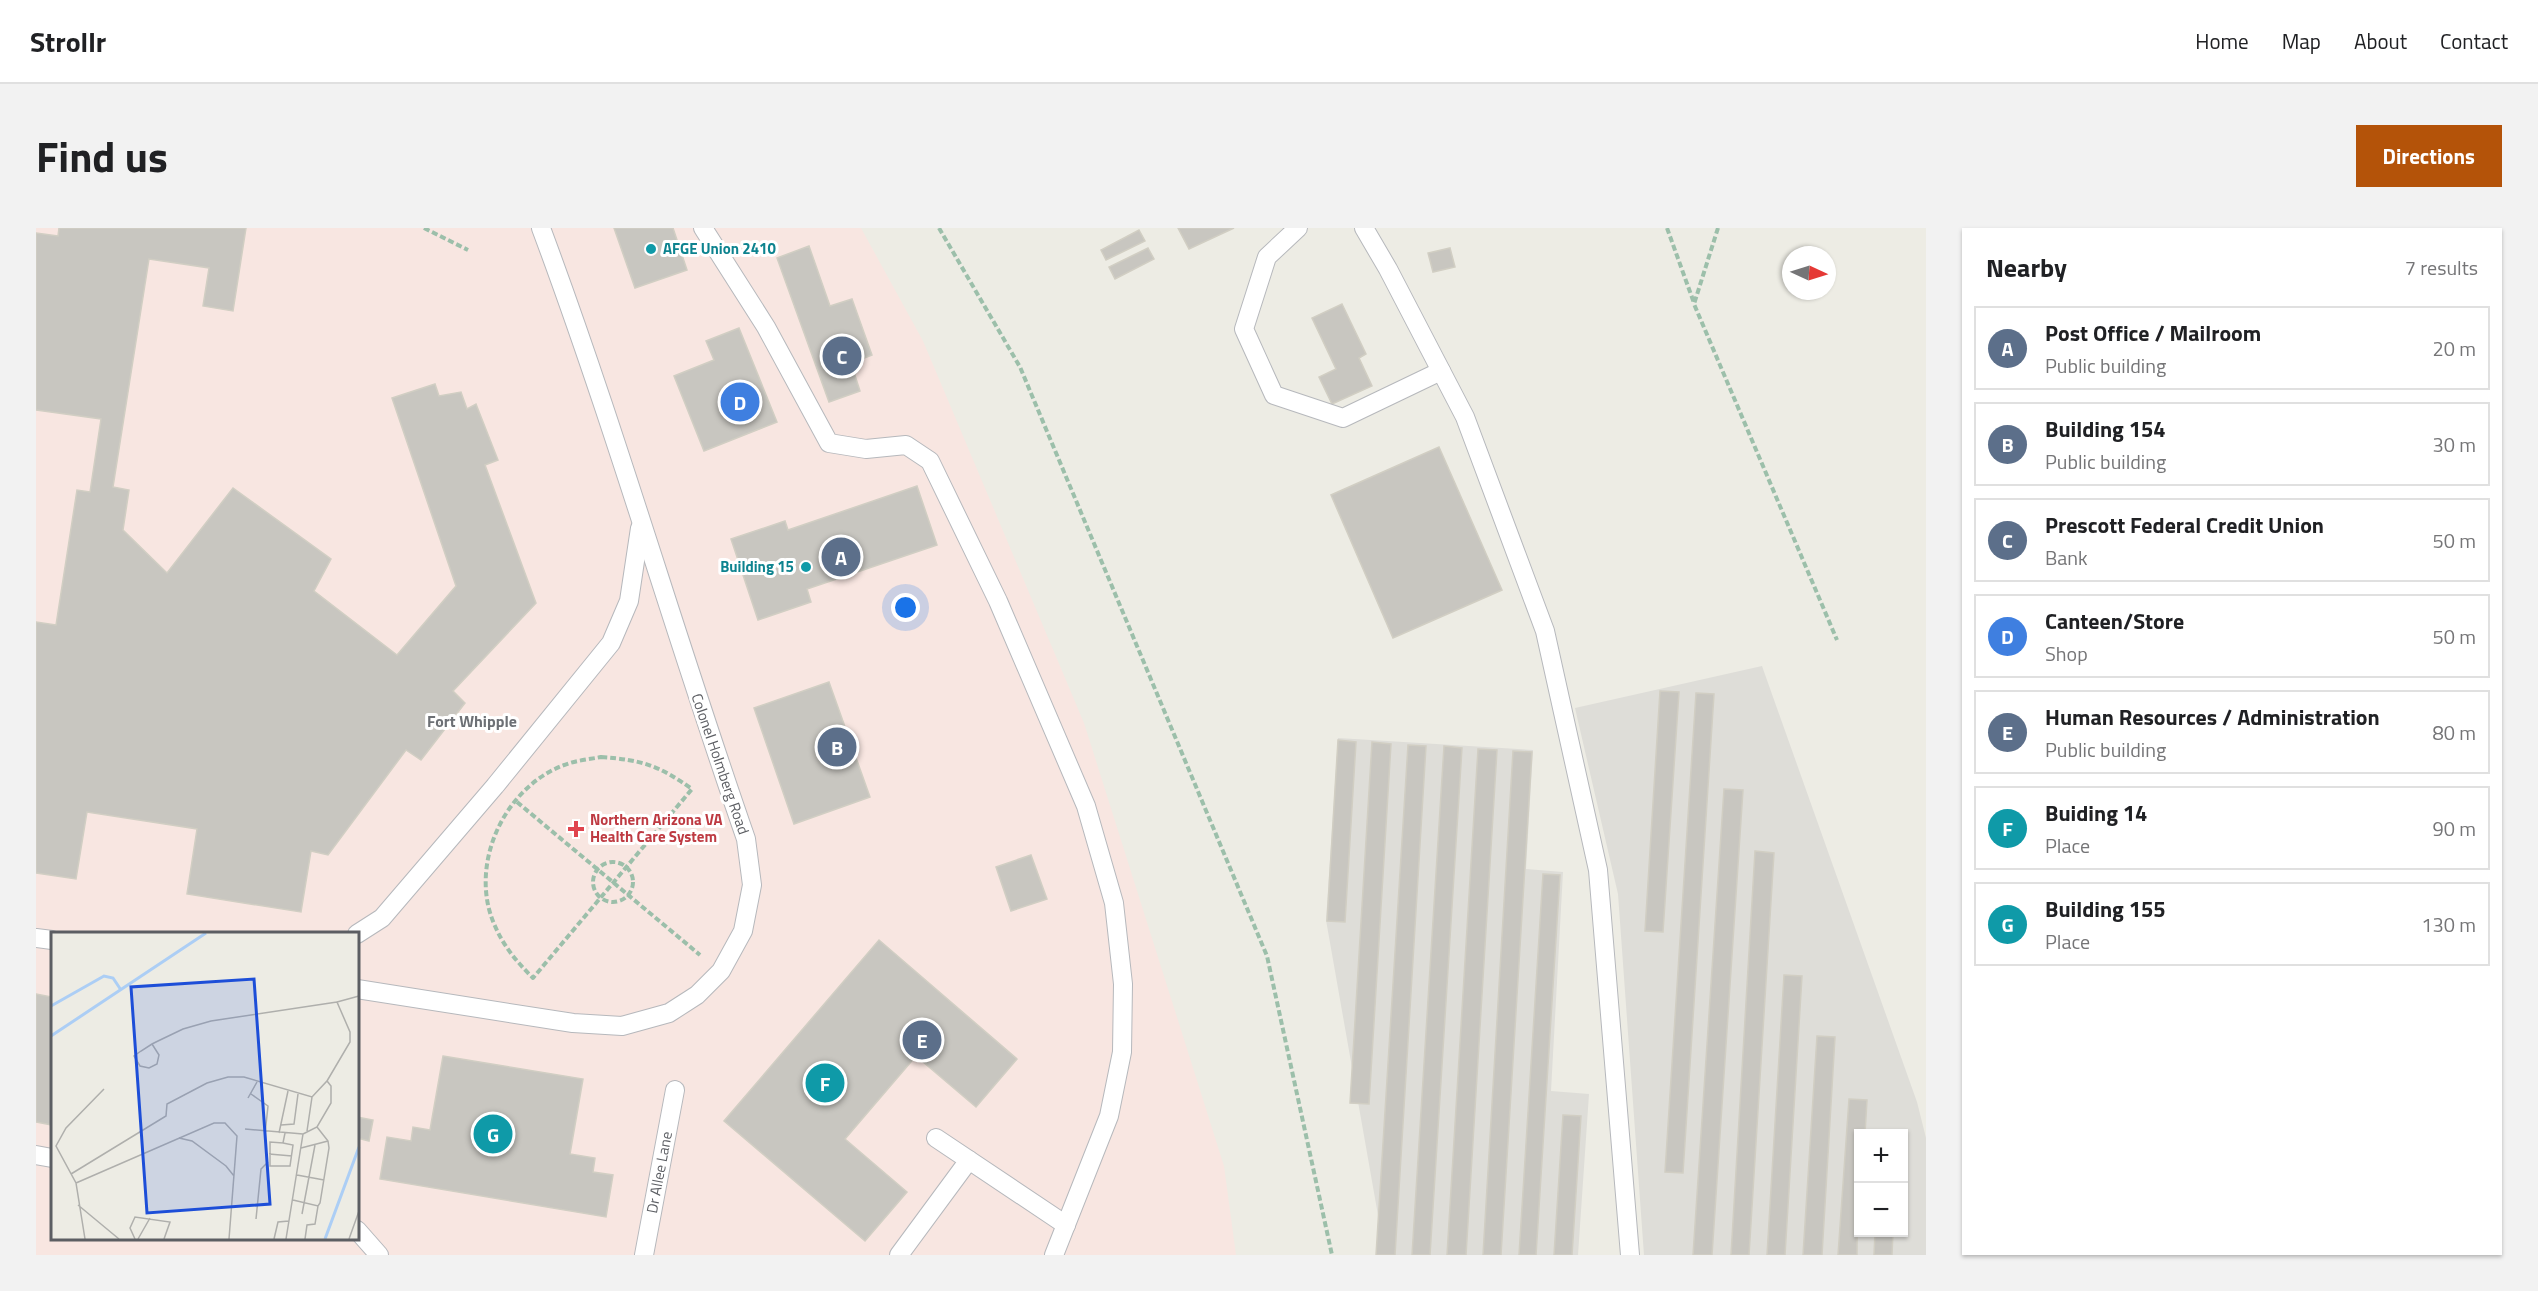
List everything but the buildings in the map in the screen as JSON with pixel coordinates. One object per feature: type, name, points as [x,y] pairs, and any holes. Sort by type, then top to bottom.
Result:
[{"type":"lane","name":"Colonel Holmberg Road","points":[[358,989],[573,1023],[622,1026],[669,1013],[697,995],[721,971],[743,931],[752,885],[746,839],[640,523],[579,327],[541,228]]},
{"type":"lane","points":[[703,228],[766,327],[830,443],[866,449],[906,446],[930,461],[998,601],[1086,806],[1114,903],[1123,984],[1122,1052],[1109,1116],[1054,1255]]},
{"type":"lane","points":[[1298,228],[1267,257],[1244,329],[1274,395],[1343,418],[1441,371]]},
{"type":"lane","points":[[1364,228],[1388,269],[1465,417],[1545,632],[1598,870],[1630,1255]]},
{"type":"lane","points":[[358,933],[382,918],[390,909],[495,786],[611,643],[629,600],[640,523]]},
{"type":"lane","points":[[36,938],[51,940]]},
{"type":"lane","name":"Dr Allee Lane","points":[[644,1255],[675,1090]]},
{"type":"lane","points":[[936,1138],[1066,1225]]},
{"type":"lane","points":[[36,1155],[51,1158]]},
{"type":"lane","points":[[899,1255],[969,1160]]},
{"type":"lane","points":[[358,1231],[379,1255]]},
{"type":"path","points":[[424,228],[468,250]]},
{"type":"path","points":[[939,228],[1020,368],[1267,956],[1332,1255]]},
{"type":"path","points":[[1667,228],[1694,304],[1837,640]]},
{"type":"path","points":[[1694,304],[1718,228]]},
{"type":"path","points":[[601,757],[634,759],[665,770],[692,789],[533,978],[510,954],[494,925],[486,892],[487,860],[498,828],[515,800],[539,778],[569,763],[601,757]]},
{"type":"path","points":[[515,800],[705,959]]},
{"type":"path","points":[[615,861],[627,867],[634,884],[628,895],[618,902],[601,898],[593,887],[597,869],[602,864],[615,861]]},
{"type":"shaded area","name":"Northern Arizona VA Health Care System","points":[[36,228],[861,228],[923,341],[1084,723],[1224,1166],[1236,1255],[36,1255]]},
{"type":"shaded area","points":[[1762,666],[1917,1102],[1926,1138],[1926,1255],[1644,1255],[1618,894],[1575,708]]},
{"type":"shaded area","points":[[1338,738],[1533,750],[1526,869],[1563,872],[1551,1091],[1589,1094],[1578,1255],[1385,1255],[1326,920]]},
{"type":"place","name":"AFGE Union 2410","points":[[651,249]]},
{"type":"place","name":"Prescott Federal Credit Union","points":[[842,356]]},
{"type":"place","name":"Canteen/Store","points":[[740,402]]},
{"type":"place","name":"Post Office / Mailroom","points":[[841,557]]},
{"type":"place","name":"Building 15","points":[[806,567]]},
{"type":"place","name":"Building 154","points":[[837,747]]},
{"type":"place","name":"Northern Arizona VA Health Care System","points":[[576,829]]},
{"type":"place","name":"Human Resources / Administration","points":[[922,1040]]},
{"type":"place","name":"Buiding 14","points":[[825,1083]]},
{"type":"place","name":"Building 155","points":[[493,1134]]},
{"type":"district","name":"Fort Whipple","points":[[472,721]]}]
